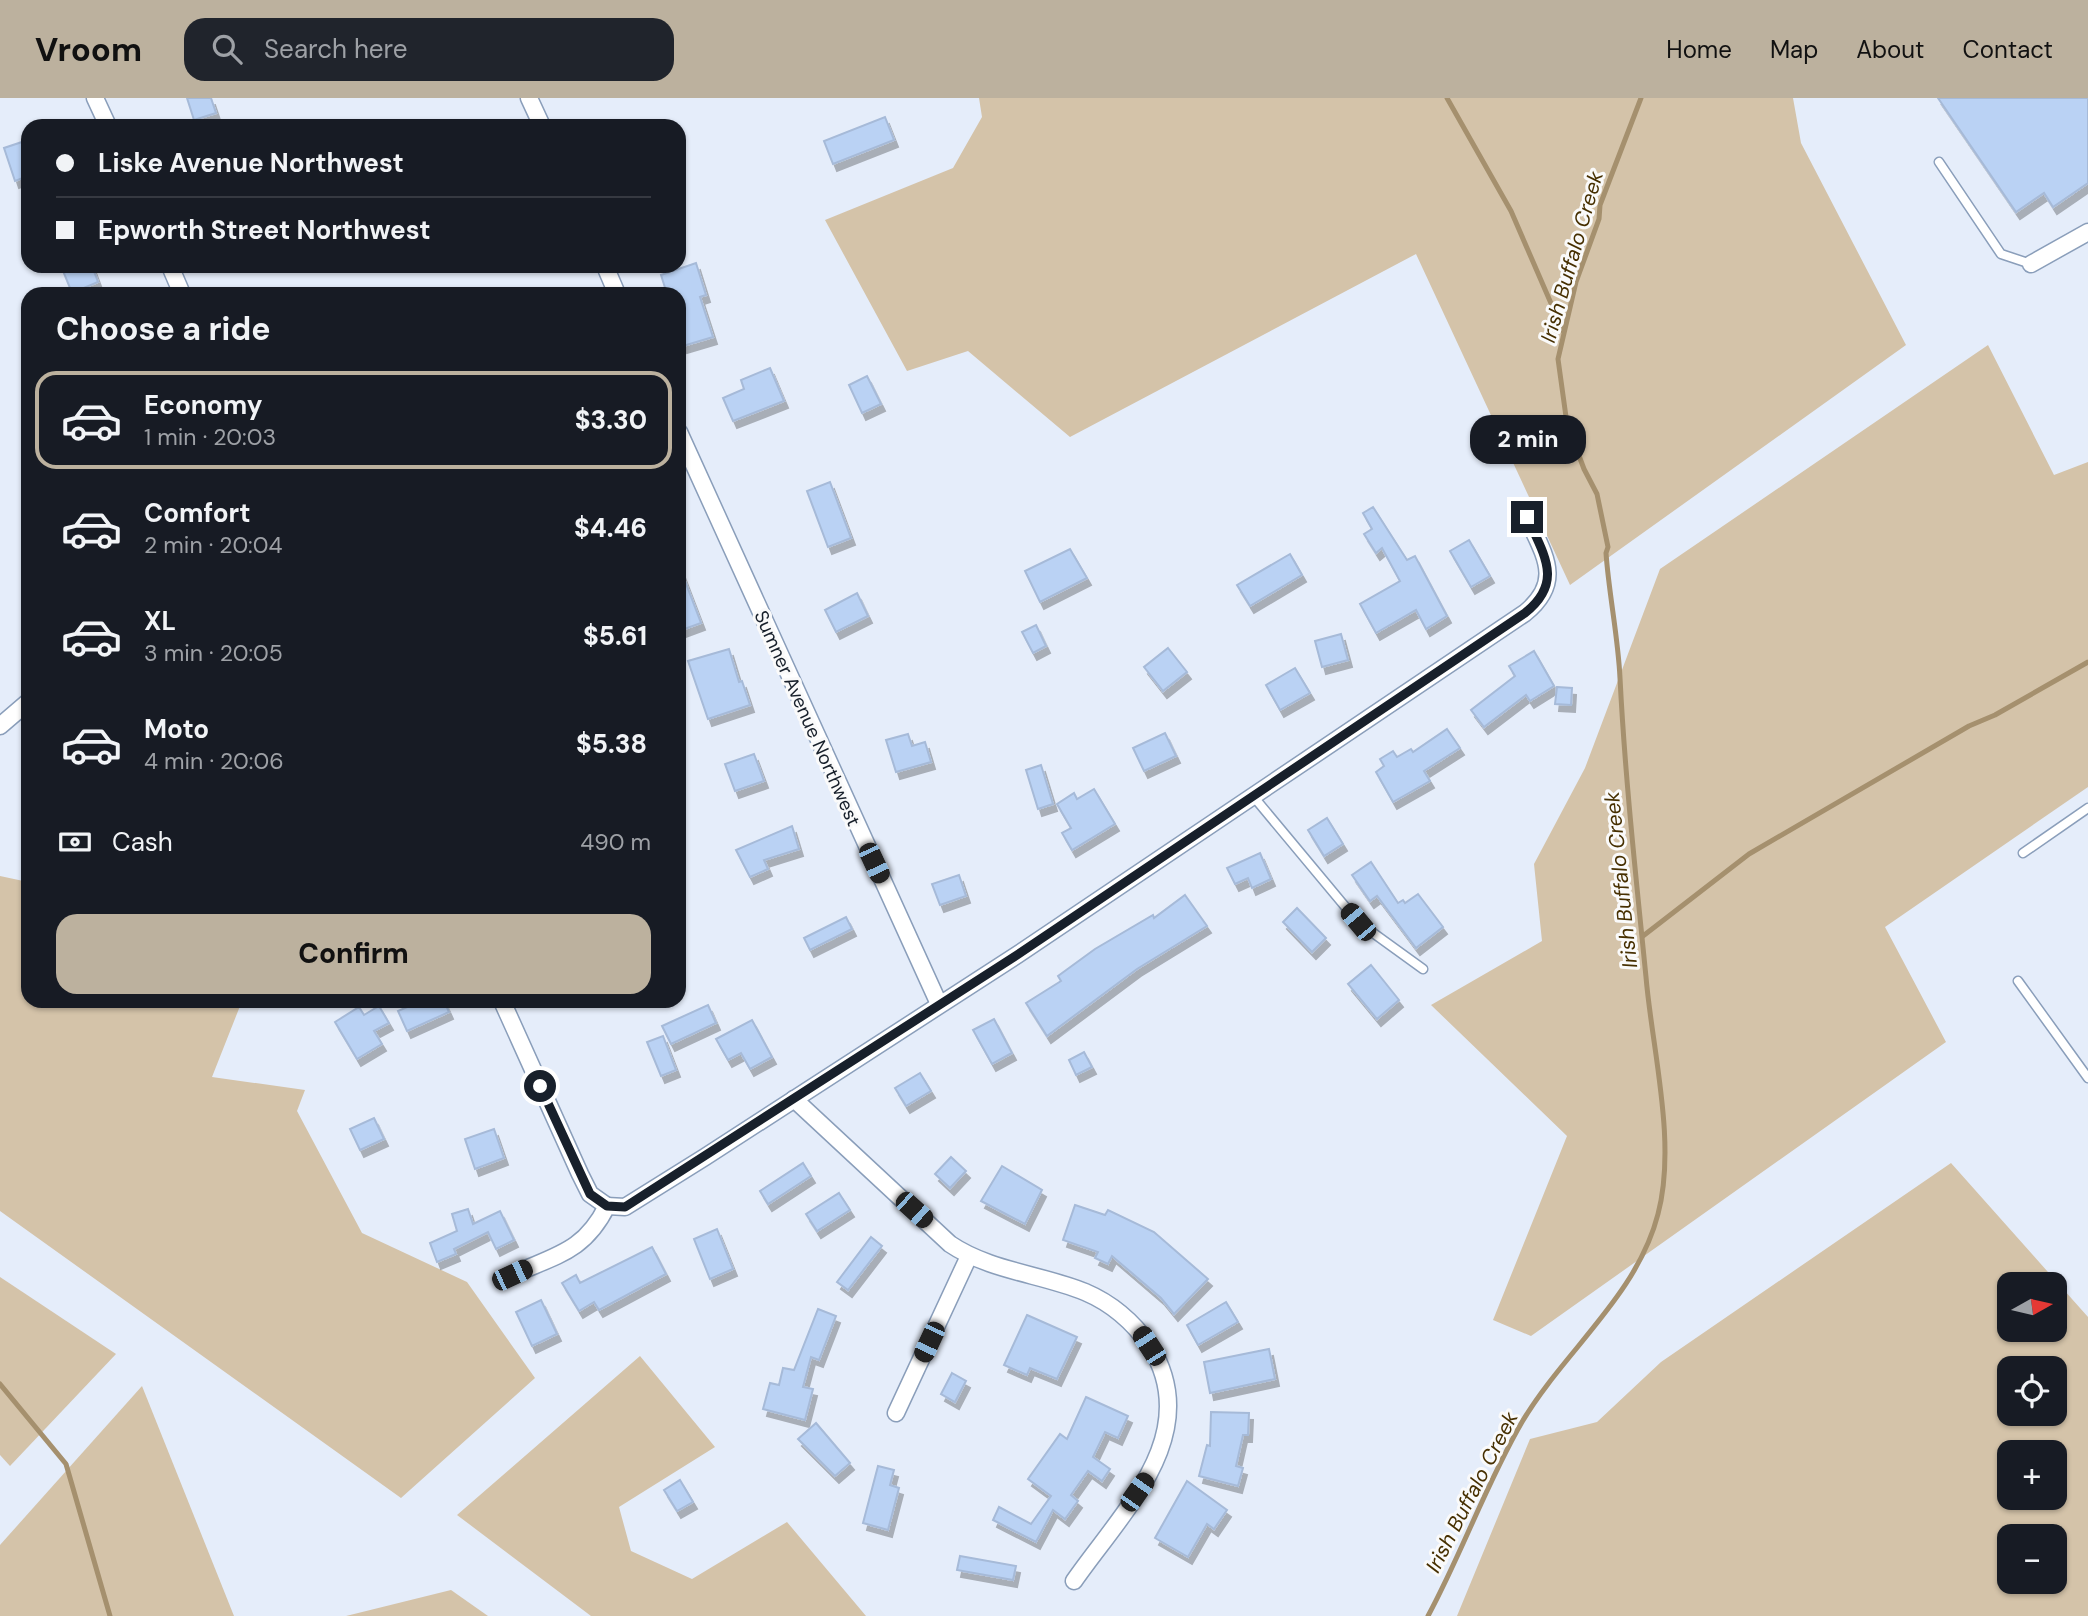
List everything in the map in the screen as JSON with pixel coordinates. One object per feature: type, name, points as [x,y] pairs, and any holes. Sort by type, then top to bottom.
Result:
[{"type":"street","points":[[94,98],[104,119]]},
{"type":"street","points":[[529,98],[539,119]]},
{"type":"street","points":[[2031,264],[2088,232]]},
{"type":"street","name":"Sumner Avenue Northwest","points":[[686,447],[939,1004]]},
{"type":"street","points":[[505,1008],[590,1194],[607,1206],[625,1207],[794,1099],[1253,796],[1541,600],[1549,580],[1546,560],[1527,517]]},
{"type":"street","points":[[0,726],[21,708]]},
{"type":"street","points":[[794,1099],[950,1244],[969,1256],[1085,1292],[1103,1302],[1140,1331],[1158,1360],[1171,1414],[1163,1448],[1153,1469],[1074,1581]]},
{"type":"street","points":[[512,1275],[579,1244],[596,1230],[607,1206]]},
{"type":"street","points":[[896,1413],[969,1256]]},
{"type":"lane","points":[[1939,162],[2001,254],[2031,264]]},
{"type":"lane","points":[[1253,796],[1358,922],[1423,969]]},
{"type":"lane","points":[[2023,853],[2088,808]]},
{"type":"lane","points":[[2018,981],[2088,1078]]},
{"type":"shaded area","points":[[979,98],[1793,98],[1801,143],[1906,345],[1570,585],[1416,254],[1070,437],[968,351],[907,371],[825,220],[953,168],[982,117]]},
{"type":"shaded area","points":[[1988,345],[2054,475],[2088,462],[2088,787],[1885,927],[1946,1042],[1531,1336],[1493,1320],[1567,1136],[1431,1005],[1542,941],[1534,864],[1585,768],[1660,569]]},
{"type":"shaded area","points":[[0,876],[21,880],[21,1008],[239,1008],[212,1077],[305,1090],[297,1111],[362,1233],[467,1282],[535,1378],[401,1498],[0,1211]]},
{"type":"shaded area","points":[[1951,1163],[2048,1272],[1997,1272],[1997,1342],[2067,1342],[2067,1293],[2088,1317],[2088,1616],[1457,1616],[1530,1439],[1597,1422],[1661,1362]]},
{"type":"shaded area","points":[[0,1277],[116,1354],[10,1466],[0,1455]]},
{"type":"shaded area","points":[[640,1356],[715,1447],[619,1507],[631,1551],[692,1579],[787,1522],[866,1616],[591,1616],[457,1515]]},
{"type":"shaded area","points":[[142,1386],[234,1616],[0,1616],[0,1545]]},
{"type":"shaded area","points":[[451,1590],[488,1616],[346,1616]]},
{"type":"building","points":[[187,98],[211,98],[216,113],[194,119]]},
{"type":"building","points":[[1938,98],[2088,98],[2088,183],[2053,207],[2044,193],[2016,212]]},
{"type":"building","points":[[885,117],[894,140],[833,164],[824,141]]},
{"type":"building","points":[[21,142],[21,179],[15,181],[4,148]]},
{"type":"building","points":[[696,263],[706,295],[700,297],[713,337],[686,345],[686,287],[665,287],[661,275],[686,273],[686,266]]},
{"type":"building","points":[[64,273],[95,273],[98,282],[86,287],[70,287]]},
{"type":"building","points":[[770,368],[784,401],[733,421],[723,398],[744,389],[741,380]]},
{"type":"building","points":[[867,376],[881,404],[862,413],[849,385]]},
{"type":"building","points":[[830,482],[851,538],[828,547],[807,491]]},
{"type":"building","points":[[1373,507],[1407,560],[1415,556],[1447,616],[1426,629],[1416,610],[1376,633],[1360,604],[1400,581],[1382,548],[1376,553],[1364,534],[1372,529],[1363,513]]},
{"type":"building","points":[[1469,540],[1490,576],[1471,587],[1450,551]]},
{"type":"building","points":[[1070,549],[1087,578],[1040,602],[1025,571]]},
{"type":"building","points":[[1290,554],[1302,575],[1250,606],[1237,585]]},
{"type":"building","points":[[686,584],[701,623],[686,628]]},
{"type":"building","points":[[857,593],[868,616],[836,632],[825,610]]},
{"type":"building","points":[[1036,625],[1046,646],[1033,653],[1022,632]]},
{"type":"building","points":[[1341,634],[1348,660],[1322,667],[1315,641]]},
{"type":"building","points":[[1168,648],[1187,672],[1163,691],[1144,667]]},
{"type":"building","points":[[729,649],[739,682],[742,681],[750,705],[708,719],[688,661]]},
{"type":"building","points":[[1534,651],[1554,686],[1530,701],[1526,695],[1484,727],[1471,710],[1515,676],[1509,666]]},
{"type":"building","points":[[1295,668],[1310,693],[1280,710],[1266,685]]},
{"type":"building","points":[[1557,687],[1572,688],[1571,705],[1555,704]]},
{"type":"building","points":[[1447,729],[1460,748],[1424,771],[1430,781],[1393,802],[1376,772],[1384,766],[1380,759],[1393,751],[1397,757],[1411,749],[1413,752]]},
{"type":"building","points":[[1165,733],[1176,756],[1144,771],[1133,748]]},
{"type":"building","points":[[908,734],[912,746],[925,742],[931,762],[896,772],[886,740]]},
{"type":"building","points":[[754,754],[764,781],[735,791],[725,764]]},
{"type":"building","points":[[1041,765],[1053,804],[1038,809],[1026,770]]},
{"type":"building","points":[[1094,789],[1115,824],[1072,850],[1062,833],[1071,828],[1057,804],[1074,793],[1077,799]]},
{"type":"building","points":[[1327,818],[1343,844],[1324,856],[1308,830]]},
{"type":"building","points":[[792,826],[799,849],[764,860],[768,869],[750,877],[736,850]]},
{"type":"building","points":[[1260,853],[1271,879],[1252,888],[1248,878],[1235,884],[1227,868]]},
{"type":"building","points":[[1371,862],[1398,903],[1403,900],[1405,903],[1418,894],[1443,927],[1416,948],[1377,896],[1370,901],[1352,875]]},
{"type":"building","points":[[959,875],[966,896],[940,905],[932,884]]},
{"type":"building","points":[[1185,895],[1207,926],[1137,969],[1047,1036],[1026,1003],[1061,981],[1058,976],[1095,949],[1153,915],[1154,918]]},
{"type":"building","points":[[1297,908],[1326,938],[1312,952],[1283,922]]},
{"type":"building","points":[[846,917],[852,929],[810,950],[804,938]]},
{"type":"building","points":[[1371,965],[1399,1000],[1377,1019],[1348,984]]},
{"type":"building","points":[[708,1005],[716,1023],[671,1044],[662,1026]]},
{"type":"building","points":[[357,1008],[364,1015],[380,1008],[389,1023],[374,1031],[382,1044],[357,1059],[335,1022]]},
{"type":"building","points":[[405,1008],[447,1008],[449,1012],[407,1031],[398,1011]]},
{"type":"building","points":[[994,1019],[1012,1053],[992,1064],[973,1030]]},
{"type":"building","points":[[752,1020],[772,1057],[750,1069],[741,1053],[728,1060],[716,1039]]},
{"type":"building","points":[[663,1036],[676,1070],[661,1076],[647,1042]]},
{"type":"building","points":[[1084,1052],[1092,1067],[1076,1075],[1069,1060]]},
{"type":"building","points":[[920,1073],[931,1091],[906,1106],[895,1088]]},
{"type":"building","points":[[374,1118],[384,1139],[360,1150],[350,1129]]},
{"type":"building","points":[[494,1129],[504,1158],[475,1169],[465,1139]]},
{"type":"building","points":[[951,1157],[966,1171],[950,1188],[935,1174]]},
{"type":"building","points":[[803,1163],[811,1176],[768,1204],[760,1191]]},
{"type":"building","points":[[1002,1166],[1042,1190],[1025,1224],[981,1201]]},
{"type":"building","points":[[839,1193],[850,1210],[817,1231],[806,1214]]},
{"type":"building","points":[[1075,1205],[1105,1215],[1108,1210],[1154,1232],[1208,1279],[1174,1314],[1161,1298],[1112,1256],[1108,1264],[1095,1258],[1098,1252],[1063,1240]]},
{"type":"building","points":[[468,1209],[473,1224],[500,1211],[514,1240],[496,1249],[488,1232],[454,1249],[456,1254],[437,1262],[430,1243],[457,1231],[452,1214]]},
{"type":"building","points":[[717,1229],[733,1269],[710,1279],[694,1239]]},
{"type":"building","points":[[871,1237],[882,1246],[848,1290],[837,1282]]},
{"type":"building","points":[[652,1247],[666,1274],[599,1310],[594,1302],[579,1311],[562,1283],[576,1275],[580,1283]]},
{"type":"building","points":[[541,1300],[557,1334],[532,1346],[516,1312]]},
{"type":"building","points":[[1226,1302],[1238,1322],[1198,1345],[1187,1325]]},
{"type":"building","points":[[818,1309],[836,1316],[819,1360],[811,1357],[803,1387],[813,1389],[805,1420],[763,1409],[770,1383],[779,1385],[783,1368],[794,1370]]},
{"type":"building","points":[[1027,1315],[1077,1337],[1057,1379],[1030,1368],[1027,1375],[1004,1365]]},
{"type":"building","points":[[1269,1349],[1275,1379],[1210,1393],[1204,1362]]},
{"type":"building","points":[[952,1373],[966,1381],[955,1402],[941,1394]]},
{"type":"building","points":[[1086,1397],[1128,1416],[1118,1438],[1105,1432],[1093,1457],[1110,1469],[1102,1481],[1088,1471],[1071,1495],[1078,1501],[1065,1519],[1053,1510],[1036,1542],[993,1520],[999,1507],[1031,1524],[1051,1496],[1028,1479],[1060,1434],[1067,1439]]},
{"type":"building","points":[[1211,1412],[1249,1413],[1248,1435],[1243,1435],[1236,1466],[1243,1468],[1238,1486],[1199,1476],[1207,1445],[1210,1446]]},
{"type":"building","points":[[816,1423],[850,1463],[835,1476],[798,1439]]},
{"type":"building","points":[[878,1466],[894,1470],[890,1485],[899,1488],[888,1530],[863,1523]]},
{"type":"building","points":[[680,1480],[693,1502],[677,1511],[664,1490]]},
{"type":"building","points":[[1187,1481],[1227,1510],[1214,1529],[1207,1524],[1188,1557],[1155,1538]]},
{"type":"building","points":[[960,1556],[1016,1566],[1013,1580],[957,1570]]},
{"type":"waterway","points":[[1447,98],[1511,211],[1563,331]]},
{"type":"waterway","name":"Irish Buffalo Creek","points":[[1428,1616],[1522,1422],[1634,1271],[1648,1244],[1658,1214],[1663,1186],[1664,1127],[1635,865],[1619,662],[1606,553],[1608,547],[1597,494],[1584,469],[1567,424],[1558,359],[1576,282],[1599,219],[1600,205],[1641,98]]},
{"type":"waterway","points":[[1643,936],[1749,854],[1969,726],[1995,715],[2088,662]]},
{"type":"waterway","points":[[0,1384],[66,1464],[110,1616]]},
{"type":"route","points":[[540,1086],[590,1194],[607,1206],[625,1207],[1017,955],[1525,613],[1541,600],[1549,580],[1546,560],[1527,517]]}]
